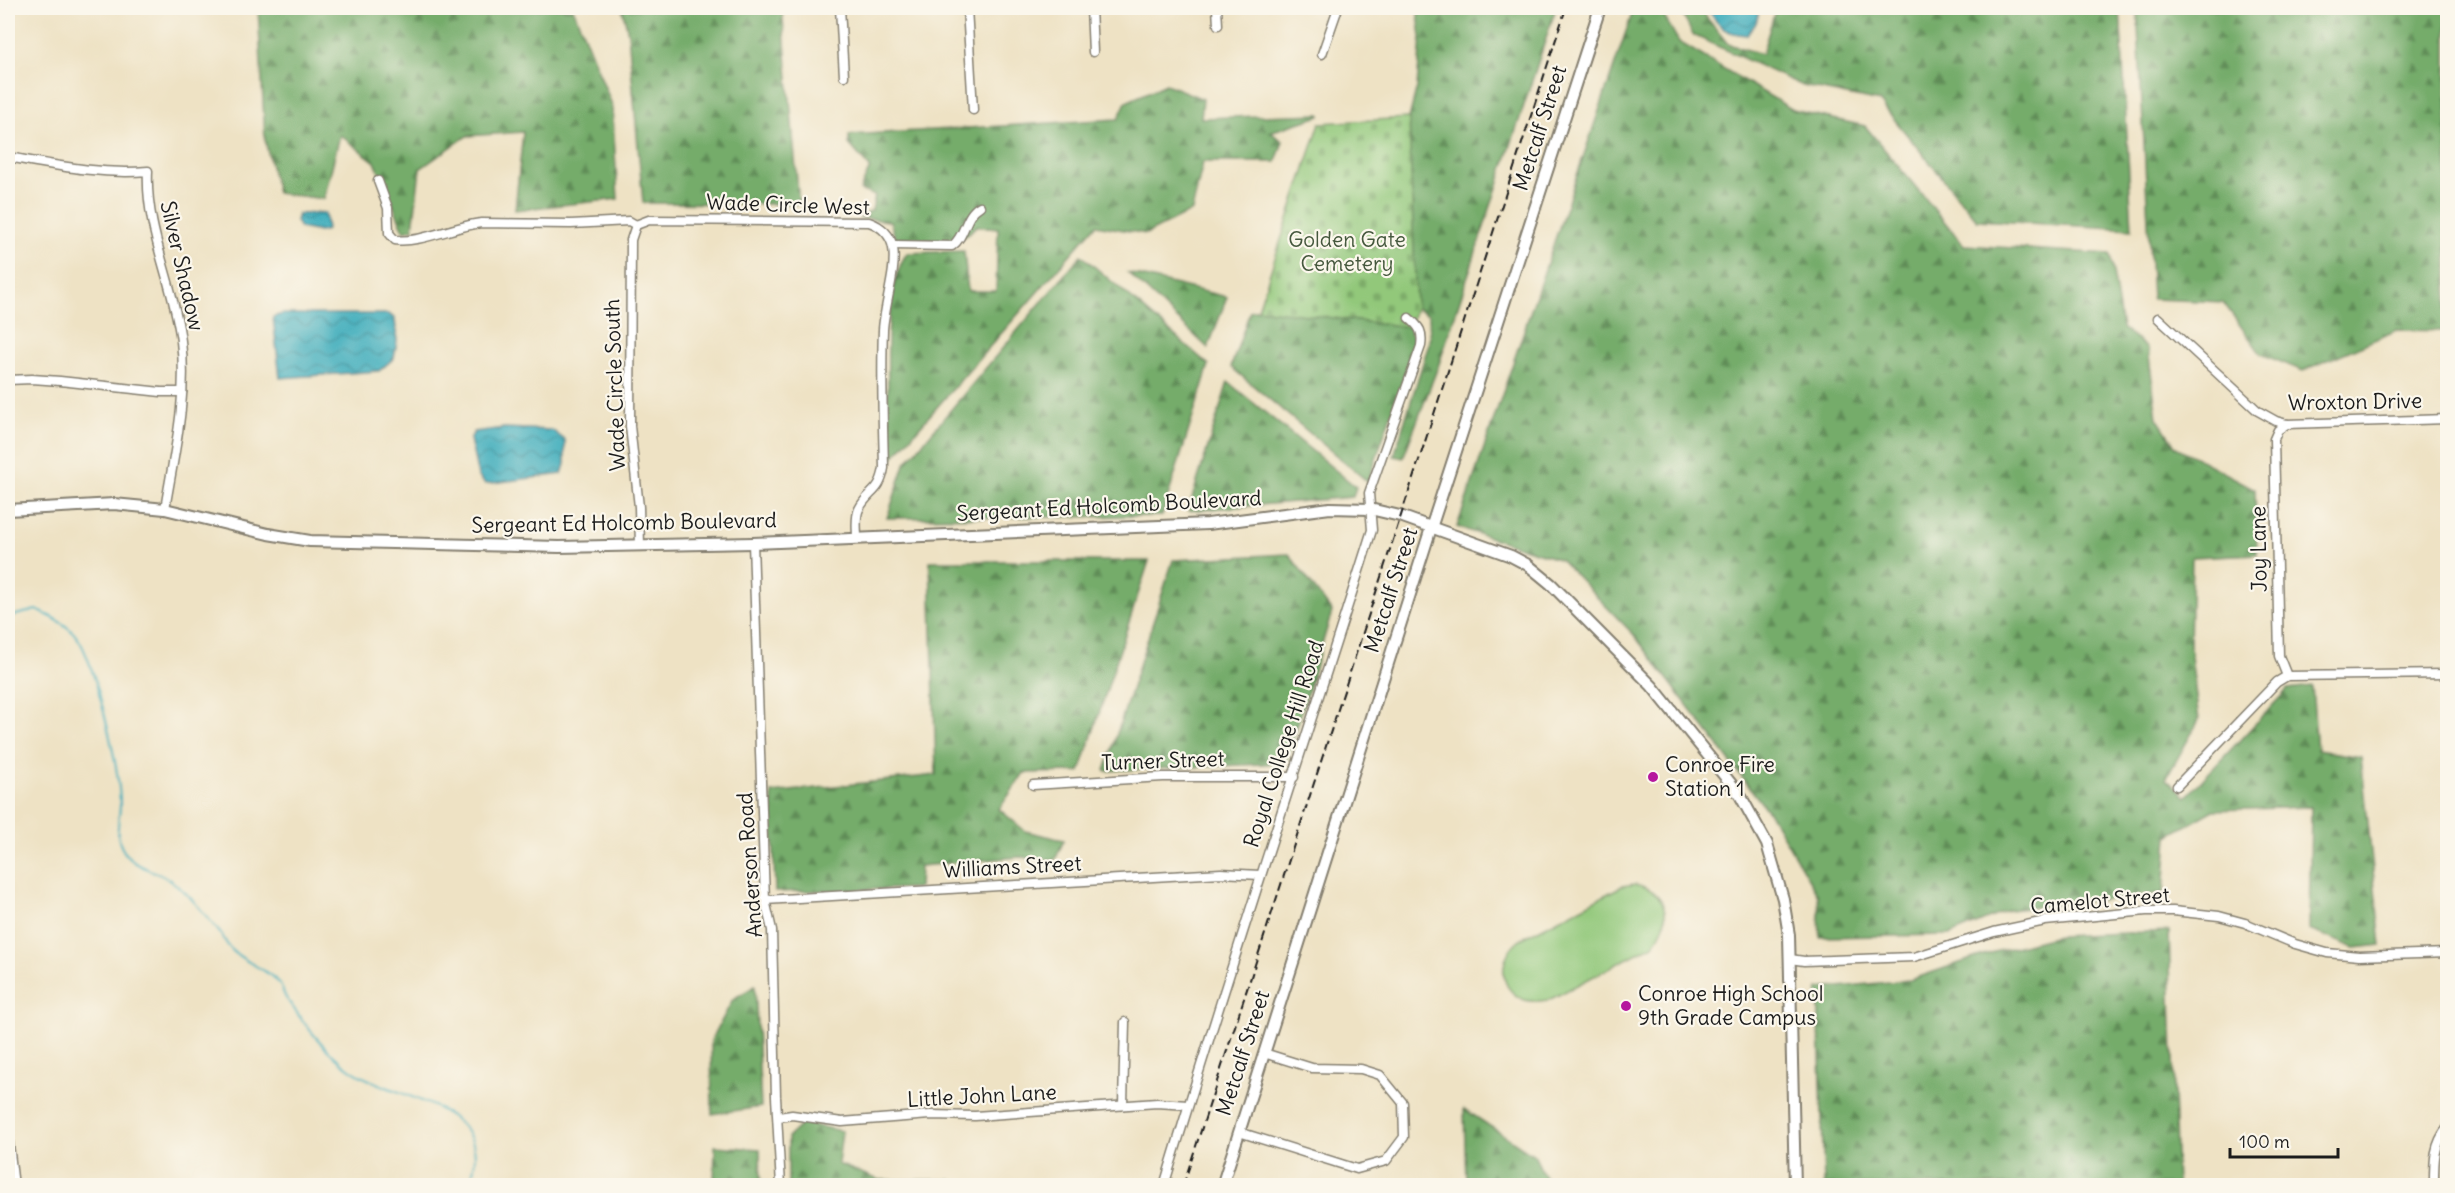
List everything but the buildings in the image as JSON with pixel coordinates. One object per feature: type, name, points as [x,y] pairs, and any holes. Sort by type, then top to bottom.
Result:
[{"type":"street","points":[[840,8],[844,76]]},
{"type":"street","points":[[967,8],[972,110]]},
{"type":"street","points":[[1091,8],[1093,52]]},
{"type":"street","points":[[1217,8],[1218,25]]},
{"type":"street","points":[[1322,54],[1338,8]]},
{"type":"street","name":"Metcalf Street","points":[[1222,1185],[1431,528],[1600,8]]},
{"type":"street","name":"Silver Shadow","points":[[8,157],[88,171],[113,173],[148,171],[147,189],[154,232],[181,339],[182,392],[165,509]]},
{"type":"street","name":"Wade Circle West","points":[[378,181],[388,208],[389,233],[395,240],[410,240],[481,223],[571,224],[629,221],[636,225],[649,220],[869,222],[881,228],[893,245]]},
{"type":"street","points":[[857,537],[859,509],[879,487],[884,468],[883,329],[894,257],[893,245],[952,246],[960,237],[970,214],[980,206]]},
{"type":"street","name":"Wade Circle South","points":[[636,225],[631,240],[630,426],[639,507],[640,546]]},
{"type":"street","name":"Royal College Hill Road","points":[[1164,1185],[1260,874],[1294,777],[1372,530],[1369,493],[1421,346],[1423,334],[1418,325],[1409,318]]},
{"type":"street","name":"Wroxton Drive","points":[[2158,318],[2258,411],[2276,422],[2287,424],[2448,419]]},
{"type":"street","points":[[8,380],[51,380],[160,392],[182,392]]},
{"type":"street","name":"Joy Lane","points":[[2287,424],[2278,430],[2274,439],[2279,656],[2287,676]]},
{"type":"street","name":"Sergeant Ed Holcomb Boulevard","points":[[8,510],[114,504],[165,509],[268,534],[310,541],[559,547],[753,543],[1208,524],[1330,508],[1370,509],[1400,516],[1511,556],[1528,565],[1551,584],[1652,686],[1740,795],[1754,816],[1767,844],[1778,875],[1789,935],[1795,1185]]},
{"type":"street","name":"Anderson Road","points":[[753,543],[765,900],[772,930],[781,1185]]},
{"type":"street","points":[[2177,786],[2277,681],[2287,676],[2448,674]]},
{"type":"street","name":"Turner Street","points":[[1033,785],[1163,777],[1294,777]]},
{"type":"street","name":"Williams Street","points":[[765,900],[1221,873],[1260,874]]},
{"type":"street","name":"Camelot Street","points":[[1790,959],[1815,961],[1914,957],[1994,932],[2045,921],[2164,911],[2209,914],[2229,918],[2295,944],[2327,952],[2359,956],[2448,953]]},
{"type":"street","points":[[1123,1105],[1125,1022]]},
{"type":"street","points":[[1239,1132],[1357,1169],[1386,1161],[1404,1137],[1403,1103],[1380,1075],[1361,1069],[1312,1068],[1264,1053]]},
{"type":"street","name":"Little John Lane","points":[[779,1117],[792,1114],[842,1122],[1157,1103],[1188,1105]]},
{"type":"street","points":[[2434,1185],[2434,1157],[2438,1142],[2448,1127]]},
{"type":"street","points":[[8,1137],[14,1185]]},
{"type":"green space","points":[[258,8],[573,8],[612,105],[618,199],[515,210],[523,132],[467,136],[420,169],[413,229],[404,231],[375,162],[340,135],[324,199],[277,193],[265,140]]},
{"type":"green space","points":[[622,8],[782,8],[799,204],[643,203],[628,33]]},
{"type":"green space","points":[[1417,8],[1556,8],[1439,364],[1403,458],[1394,456],[1430,340],[1429,315],[1416,308],[1409,118],[1417,87],[1421,37]]},
{"type":"green space","points":[[1634,8],[1659,8],[1679,42],[1793,110],[1865,126],[1964,245],[2110,254],[2122,328],[2148,349],[2157,418],[2176,447],[2255,489],[2257,554],[2192,557],[2190,648],[2199,720],[2166,779],[2186,797],[2288,689],[2312,686],[2317,750],[2361,757],[2381,945],[2355,948],[2309,930],[2311,807],[2214,810],[2168,836],[2164,893],[2009,910],[1950,935],[1820,937],[1818,895],[1772,817],[1634,635],[1561,560],[1457,527]]},
{"type":"green space","points":[[1679,8],[1699,8],[1728,44],[1762,54],[1776,8],[2120,8],[2132,229],[1977,220],[1880,102],[1803,86],[1693,35]]},
{"type":"green space","points":[[2137,8],[2447,8],[2447,331],[2397,330],[2303,371],[2261,354],[2223,302],[2152,299]]},
{"type":"green space","points":[[1166,84],[1203,99],[1201,118],[1320,114],[1320,116],[1270,132],[1283,141],[1276,162],[1203,162],[1192,211],[1146,234],[1096,225],[890,461],[889,324],[892,296],[898,272],[907,253],[964,251],[968,291],[996,291],[998,228],[976,226],[966,236],[939,241],[895,238],[890,221],[860,218],[872,210],[875,196],[860,190],[870,168],[849,144],[849,135],[1118,119],[1126,102]]},
{"type":"green space","name":"Golden Gate Cemetery","points":[[1409,118],[1416,308],[1410,327],[1258,309],[1320,123]]},
{"type":"green space","points":[[1081,255],[1209,365],[1162,516],[887,518],[905,464]]},
{"type":"green space","points":[[1128,273],[1227,297],[1208,348]]},
{"type":"green space","points":[[1258,309],[1410,327],[1415,344],[1368,482],[1231,367],[1250,311]]},
{"type":"green space","points":[[1228,382],[1356,487],[1353,497],[1188,511]]},
{"type":"green space","points":[[1289,554],[1332,612],[1286,763],[1105,771],[1173,560]]},
{"type":"green space","points":[[930,561],[1149,561],[1080,772],[1024,773],[999,809],[1025,831],[1064,840],[1055,860],[1019,857],[920,866],[919,888],[775,892],[772,793],[936,775]]},
{"type":"green space","points":[[1635,884],[1655,893],[1664,908],[1663,926],[1653,945],[1549,1000],[1527,1001],[1512,992],[1504,977],[1505,961],[1508,953],[1519,940],[1622,886]]},
{"type":"green space","points":[[2169,931],[2177,1185],[1824,1185],[1818,989],[1910,980],[1983,955],[2058,936]]},
{"type":"green space","points":[[755,986],[761,1107],[712,1114],[711,1041],[733,999]]},
{"type":"green space","points":[[1464,1109],[1534,1155],[1549,1185],[1466,1185]]},
{"type":"green space","points":[[803,1123],[842,1131],[838,1164],[879,1180],[951,1180],[949,1185],[788,1185],[788,1137]]},
{"type":"green space","points":[[715,1146],[760,1149],[761,1185],[714,1185]]},
{"type":"water","points":[[1707,8],[1760,8],[1756,23],[1747,35],[1727,31],[1715,20]]},
{"type":"water","points":[[325,213],[327,230],[320,232],[300,228],[296,221],[298,214]]},
{"type":"water","points":[[282,314],[389,314],[395,319],[397,341],[394,358],[379,371],[280,378],[273,317]]},
{"type":"water","points":[[504,428],[552,430],[565,440],[565,464],[562,474],[485,484],[478,476],[470,439],[474,432]]},
{"type":"waterway","points":[[8,617],[36,610],[42,612],[68,628],[77,637],[84,650],[99,692],[111,743],[119,788],[118,837],[126,855],[137,864],[170,880],[197,905],[235,953],[273,977],[307,1027],[340,1062],[363,1077],[430,1104],[458,1122],[468,1133],[474,1146],[474,1166],[469,1186]]},
{"type":"railway","points":[[1183,1186],[1566,8]]},
{"type":"place","name":"Conroe Fire Station 1","points":[[1653,777]]},
{"type":"place","name":"Conroe High School 9th Grade Campus","points":[[1626,1006]]}]
